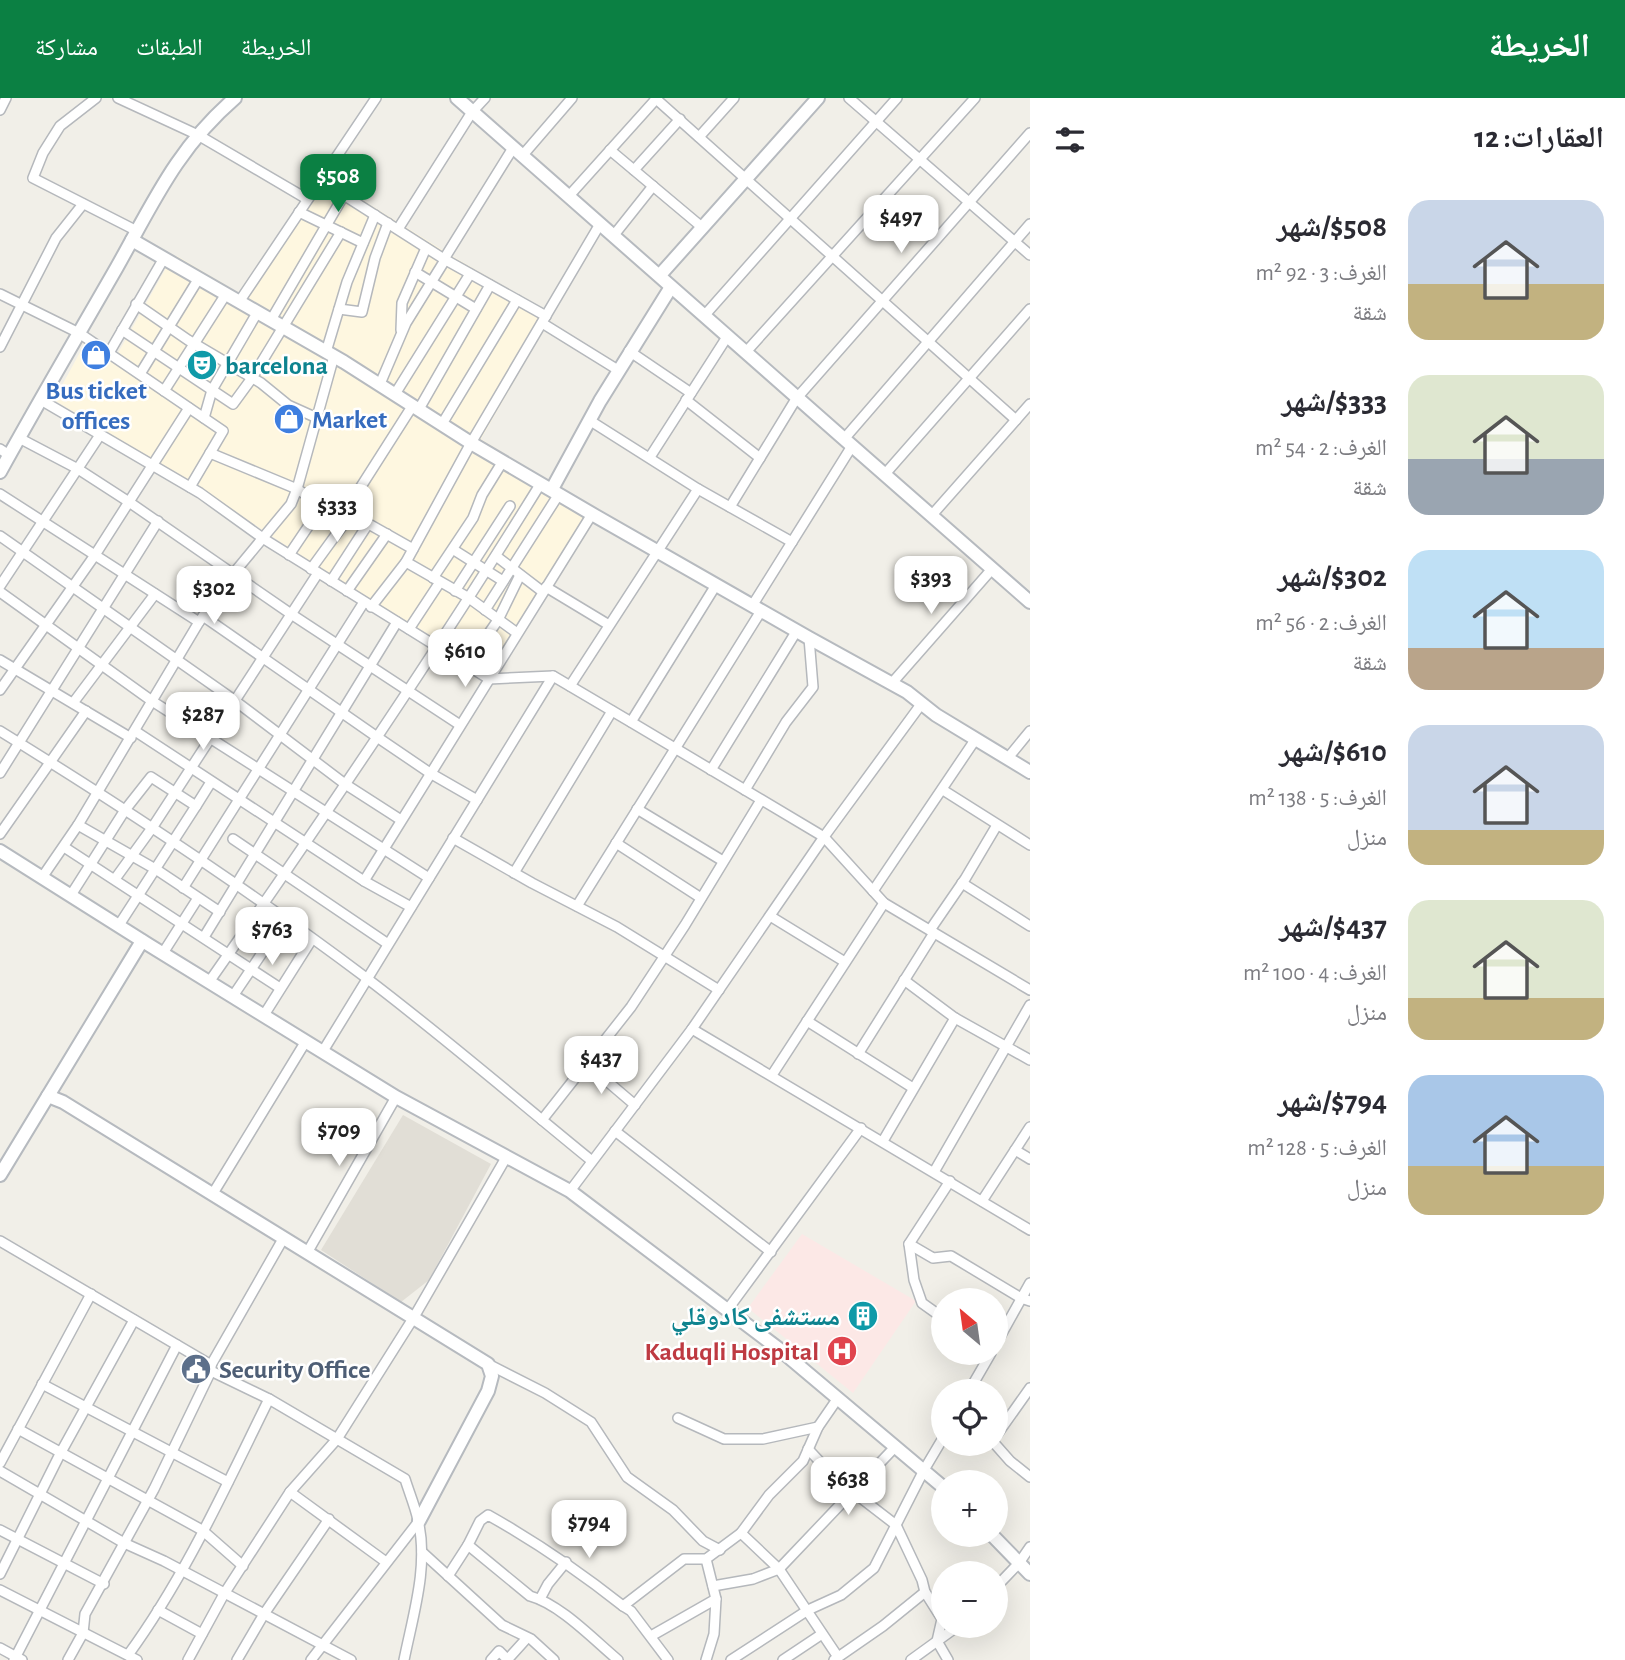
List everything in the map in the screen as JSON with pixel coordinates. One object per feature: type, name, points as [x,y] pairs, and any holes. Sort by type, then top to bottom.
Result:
[{"type":"street","points":[[0,110],[6,98]]},
{"type":"street","points":[[96,98],[61,126],[43,153],[33,177],[135,236],[164,258],[380,384],[471,443],[796,632],[891,683],[975,740],[1030,772]]},
{"type":"street","points":[[118,98],[198,135],[307,199]]},
{"type":"street","points":[[0,472],[5,452],[19,438],[135,236],[159,188],[198,135],[235,98]]},
{"type":"street","points":[[239,302],[376,98]]},
{"type":"street","points":[[457,98],[1030,602]]},
{"type":"street","points":[[398,229],[472,112],[485,98]]},
{"type":"street","points":[[380,384],[401,335],[444,260],[518,152],[572,98]]},
{"type":"street","points":[[568,197],[656,98],[1016,420]]},
{"type":"street","points":[[699,137],[734,98]]},
{"type":"street","points":[[660,275],[818,98]]},
{"type":"street","points":[[849,98],[1030,255]]},
{"type":"street","points":[[704,316],[897,98]]},
{"type":"street","points":[[745,353],[975,98]]},
{"type":"street","points":[[634,170],[680,119]]},
{"type":"street","points":[[730,507],[796,398],[1030,133]]},
{"type":"street","points":[[610,150],[703,228]]},
{"type":"street","points":[[320,180],[444,260],[517,300],[618,369]]},
{"type":"street","points":[[614,235],[653,186]]},
{"type":"street","points":[[271,320],[344,195]]},
{"type":"street","points":[[0,347],[56,239],[83,204]]},
{"type":"street","points":[[299,212],[363,243]]},
{"type":"street","points":[[43,876],[99,792],[201,619],[233,574],[291,504],[317,418],[346,282],[375,215]]},
{"type":"street","points":[[339,309],[362,312],[375,258],[388,223]]},
{"type":"street","points":[[183,888],[338,643],[406,562],[471,443],[600,224]]},
{"type":"street","points":[[577,906],[756,609],[848,443],[928,342],[1030,225]]},
{"type":"street","points":[[122,330],[233,404],[252,378],[341,232]]},
{"type":"street","points":[[401,335],[402,303],[426,248]]},
{"type":"street","points":[[109,353],[164,258]]},
{"type":"street","points":[[415,272],[476,309]]},
{"type":"street","points":[[395,394],[470,274]]},
{"type":"street","points":[[140,374],[199,278]]},
{"type":"street","points":[[115,879],[152,828],[291,614],[344,519],[490,285]]},
{"type":"street","points":[[485,610],[512,568],[550,489],[618,369],[671,287]]},
{"type":"street","points":[[0,294],[79,332],[223,431],[190,487]]},
{"type":"street","points":[[164,391],[226,294]]},
{"type":"street","points":[[442,424],[517,300]]},
{"type":"street","points":[[136,304],[195,345],[252,378],[288,405],[317,418]]},
{"type":"street","points":[[885,474],[1030,309]]},
{"type":"street","points":[[204,418],[212,390],[257,313]]},
{"type":"street","points":[[650,457],[727,337]]},
{"type":"street","points":[[629,352],[688,397],[760,458]]},
{"type":"street","points":[[41,400],[190,487],[289,555],[489,678],[553,676],[824,837],[884,903],[1030,990]]},
{"type":"street","points":[[932,515],[1030,404]]},
{"type":"street","points":[[0,690],[95,555],[189,408]]},
{"type":"street","points":[[589,420],[698,489],[792,542]]},
{"type":"street","points":[[0,586],[100,435]]},
{"type":"street","points":[[19,438],[78,469],[129,502],[291,614],[460,725]]},
{"type":"street","points":[[210,453],[297,489],[344,519]]},
{"type":"street","points":[[409,629],[473,519],[482,495],[503,461]]},
{"type":"street","points":[[209,982],[328,813],[496,556],[550,489]]},
{"type":"street","points":[[570,686],[698,489]]},
{"type":"street","points":[[0,494],[155,594],[201,619],[262,658],[430,773],[477,800]]},
{"type":"street","points":[[289,555],[321,506]]},
{"type":"street","points":[[455,590],[510,506]]},
{"type":"street","points":[[344,519],[351,514],[413,549]]},
{"type":"street","points":[[364,881],[592,514]]},
{"type":"street","points":[[0,773],[158,521]]},
{"type":"street","points":[[331,581],[368,524]]},
{"type":"street","points":[[347,591],[387,534]]},
{"type":"street","points":[[0,537],[234,700],[345,784],[401,820]]},
{"type":"street","points":[[454,550],[503,581]]},
{"type":"street","points":[[496,556],[544,590],[609,625]]},
{"type":"street","points":[[406,562],[469,598],[517,633]]},
{"type":"street","points":[[891,683],[992,569]]},
{"type":"street","points":[[467,665],[498,620],[520,575]]},
{"type":"street","points":[[631,723],[716,585]]},
{"type":"street","points":[[0,592],[152,701],[429,878]]},
{"type":"street","points":[[73,703],[155,594]]},
{"type":"street","points":[[204,937],[397,622]]},
{"type":"street","points":[[710,770],[796,632]]},
{"type":"street","points":[[745,790],[786,722],[813,687],[808,638]]},
{"type":"street","points":[[0,660],[190,768],[364,881],[411,907]]},
{"type":"street","points":[[323,1051],[553,676]]},
{"type":"street","points":[[570,1191],[692,1029],[824,837],[922,703]]},
{"type":"street","points":[[0,834],[86,711]]},
{"type":"street","points":[[514,873],[612,711]]},
{"type":"street","points":[[0,731],[99,792],[285,919],[366,978],[592,1161]]},
{"type":"street","points":[[1007,759],[1030,731]]},
{"type":"street","points":[[873,891],[975,740]]},
{"type":"street","points":[[71,895],[125,810],[151,777],[196,806]]},
{"type":"street","points":[[119,925],[157,870],[171,842],[211,782]]},
{"type":"street","points":[[943,790],[1030,845]]},
{"type":"street","points":[[542,1120],[631,1007],[761,800]]},
{"type":"street","points":[[637,809],[723,862]]},
{"type":"street","points":[[78,825],[157,870],[220,912]]},
{"type":"street","points":[[858,1054],[997,825]]},
{"type":"street","points":[[453,838],[617,927],[719,990]]},
{"type":"street","points":[[233,839],[388,944]]},
{"type":"street","points":[[616,843],[701,898]]},
{"type":"street","points":[[64,847],[280,988]]},
{"type":"street","points":[[0,850],[142,941],[397,1097],[570,1191],[728,1309],[931,1476]]},
{"type":"street","points":[[962,883],[1030,926]]},
{"type":"street","points":[[163,954],[198,898]]},
{"type":"street","points":[[772,1075],[884,903]]},
{"type":"street","points":[[770,916],[845,962]]},
{"type":"street","points":[[233,996],[285,919]]},
{"type":"street","points":[[264,1015],[312,939]]},
{"type":"street","points":[[0,1175],[142,941]]},
{"type":"street","points":[[904,980],[955,1018],[1030,1060]]},
{"type":"street","points":[[934,1172],[1030,1005]]},
{"type":"street","points":[[883,1141],[955,1018]]},
{"type":"street","points":[[807,1021],[913,1088]]},
{"type":"street","points":[[692,1029],[1030,1230]]},
{"type":"street","points":[[212,1195],[306,1041]]},
{"type":"street","points":[[587,1064],[635,1105]]},
{"type":"street","points":[[48,1096],[62,1102],[488,1364],[545,1393],[591,1422],[627,1477],[673,1510],[703,1541],[720,1550]]},
{"type":"street","points":[[307,1253],[397,1097]]},
{"type":"street","points":[[982,1201],[1030,1127]]},
{"type":"street","points":[[728,1309],[861,1128]]},
{"type":"street","points":[[615,1131],[771,1252]]},
{"type":"street","points":[[1015,1150],[1030,1159]]},
{"type":"street","points":[[188,1660],[224,1594],[290,1492],[337,1439],[414,1317],[507,1156]]},
{"type":"street","points":[[931,1309],[922,1303],[914,1280],[909,1244],[950,1181]]},
{"type":"street","points":[[68,1660],[83,1633],[85,1614],[104,1584],[171,1454],[211,1368],[283,1239]]},
{"type":"street","points":[[0,1241],[177,1345],[211,1368],[405,1479],[419,1521],[422,1552],[419,1586],[404,1660]]},
{"type":"street","points":[[909,1244],[933,1258],[951,1256],[1026,1299]]},
{"type":"street","points":[[1008,1326],[1026,1299],[1030,1283]]},
{"type":"street","points":[[0,1463],[91,1294]]},
{"type":"street","points":[[0,1574],[61,1454],[135,1320]]},
{"type":"street","points":[[0,1648],[17,1659],[62,1564],[177,1345]]},
{"type":"street","points":[[311,1660],[419,1521],[488,1391],[492,1376],[488,1364]]},
{"type":"street","points":[[42,1384],[228,1482]]},
{"type":"street","points":[[1008,1419],[1030,1388]]},
{"type":"street","points":[[623,1606],[640,1590],[684,1559],[706,1559],[741,1534],[769,1495],[803,1461],[817,1427],[838,1398]]},
{"type":"street","points":[[128,1655],[182,1570],[269,1399]]},
{"type":"street","points":[[678,1418],[724,1439],[763,1439],[817,1427]]},
{"type":"street","points":[[18,1429],[202,1530],[243,1566]]},
{"type":"street","points":[[713,1586],[753,1579],[779,1569],[896,1446]]},
{"type":"street","points":[[808,1449],[835,1478],[896,1525],[925,1592],[942,1619],[937,1641],[948,1660]]},
{"type":"street","points":[[731,1660],[808,1610],[841,1595],[874,1568],[932,1456]]},
{"type":"street","points":[[1006,1456],[1030,1477]]},
{"type":"street","points":[[0,1471],[124,1543],[182,1570],[351,1660]]},
{"type":"street","points":[[290,1492],[386,1562]]},
{"type":"street","points":[[448,1576],[480,1521],[488,1515],[566,1562],[623,1606],[651,1636],[668,1660]]},
{"type":"street","points":[[237,1660],[264,1614],[329,1519]]},
{"type":"street","points":[[0,1530],[104,1584]]},
{"type":"street","points":[[741,1534],[779,1569],[808,1610],[835,1658],[883,1626],[925,1592]]},
{"type":"street","points":[[468,1545],[530,1596],[540,1599],[618,1660]]},
{"type":"street","points":[[1004,1547],[1030,1574]]},
{"type":"street","points":[[1008,1574],[1030,1547]]},
{"type":"street","points":[[422,1552],[502,1625],[527,1638],[554,1660]]},
{"type":"street","points":[[706,1559],[716,1599],[714,1634],[706,1660]]},
{"type":"street","points":[[540,1599],[566,1562]]},
{"type":"street","points":[[0,1590],[137,1660]]},
{"type":"street","points":[[651,1636],[716,1599]]},
{"type":"street","points":[[158,1610],[202,1634]]},
{"type":"street","points":[[783,1660],[822,1634]]},
{"type":"street","points":[[491,1660],[499,1651],[508,1660],[527,1638]]},
{"type":"street","points":[[911,1660],[941,1638]]},
{"type":"shaded area","name":"Market","points":[[318,175],[331,180],[452,256],[553,314],[481,439],[598,512],[497,674],[344,585],[211,495],[54,400],[85,343],[114,360],[166,268],[177,256],[241,294]]},
{"type":"shaded area","points":[[403,1115],[491,1164],[429,1280],[401,1302],[321,1250]]},
{"type":"shaded area","name":"Kaduqli Hospital","points":[[802,1234],[916,1301],[853,1393],[748,1308]]},
{"type":"place","name":"Bus ticket offices","points":[[96,355]]},
{"type":"place","name":"barcelona","points":[[202,365]]},
{"type":"place","name":"Market","points":[[289,419]]},
{"type":"place","name":"مستشفى كادوقلي","points":[[863,1316]]},
{"type":"place","name":"Kaduqli Hospital","points":[[842,1351]]},
{"type":"place","name":"Security Office","points":[[196,1369]]}]
